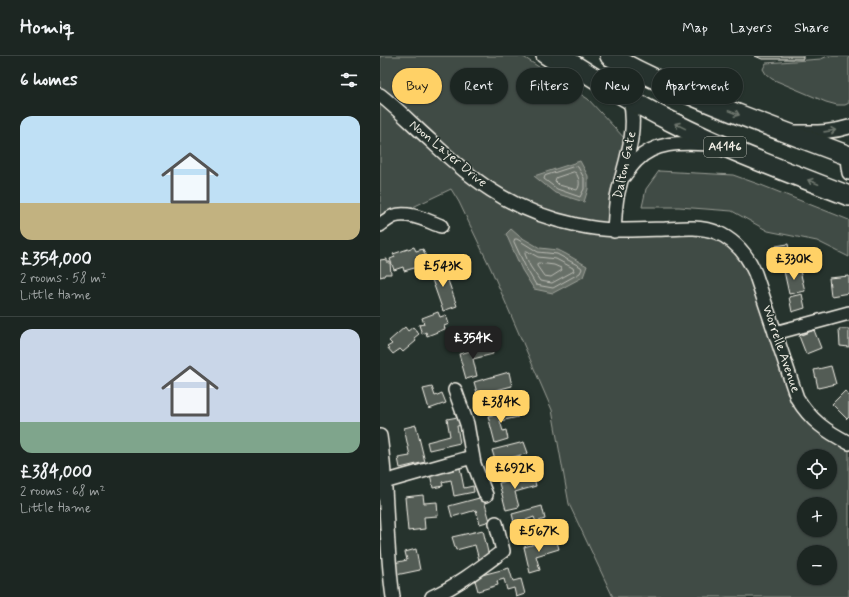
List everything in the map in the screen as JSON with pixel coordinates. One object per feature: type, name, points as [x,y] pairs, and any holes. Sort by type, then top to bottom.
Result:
[{"type":"highway","name":"A4146","points":[[560,56],[591,76]]},
{"type":"highway","name":"A4146","points":[[610,56],[662,83],[713,105],[783,131],[849,159]]},
{"type":"highway","name":"A4146","points":[[638,104],[679,126],[721,145],[849,196]]},
{"type":"street","points":[[543,56],[582,81],[591,83]]},
{"type":"street","name":"Noon Layer Drive","points":[[380,95],[461,168],[490,190],[535,213],[559,221],[595,229],[614,231]]},
{"type":"street","name":"Dalton Gate","points":[[614,231],[617,197],[633,127],[633,111],[631,104]]},
{"type":"street","points":[[783,131],[821,133],[849,127]]},
{"type":"street","points":[[622,178],[636,160],[658,147],[673,143],[721,145]]},
{"type":"street","points":[[380,225],[394,216],[408,215],[441,226]]},
{"type":"street","name":"Worrelle Avenue","points":[[614,231],[699,228],[717,232],[737,245],[750,261],[755,273],[797,398],[804,409],[816,422],[832,434],[849,443]]},
{"type":"street","points":[[775,333],[849,313]]},
{"type":"street","points":[[455,390],[467,424],[475,468],[486,495]]},
{"type":"street","points":[[380,436],[389,574],[393,597]]},
{"type":"street","points":[[384,482],[472,457]]},
{"type":"street","points":[[432,597],[444,592],[503,551],[496,523]]},
{"type":"shaded area","points":[[380,56],[522,56],[540,68],[516,68],[516,104],[583,104],[583,96],[588,99],[591,104],[627,141],[610,235],[680,234],[708,236],[724,243],[736,251],[746,266],[794,406],[813,428],[828,438],[849,448],[849,597],[613,597],[569,504],[552,410],[491,269],[459,202],[451,189],[394,216],[380,225]]},
{"type":"shaded area","points":[[828,56],[849,56],[849,103],[845,105],[837,105],[826,102],[772,79],[763,69],[766,63],[821,59]]},
{"type":"shaded area","points":[[659,171],[733,175],[849,220],[849,257],[817,241],[768,231],[732,211],[679,207],[642,207],[646,189]]},
{"type":"water","points":[[580,161],[588,176],[588,189],[584,202],[555,193],[534,176]]},
{"type":"water","points":[[511,229],[519,236],[540,248],[558,250],[587,266],[583,277],[553,293],[534,289],[522,270],[506,234]]},
{"type":"building","points":[[755,56],[803,56],[803,59],[762,59]]},
{"type":"building","points":[[788,244],[792,263],[779,265],[776,246]]},
{"type":"building","points":[[414,247],[416,251],[423,249],[427,260],[419,262],[421,266],[404,271],[403,267],[394,270],[390,259],[395,257],[393,254]]},
{"type":"building","points":[[387,259],[387,262],[390,262],[391,274],[385,274],[384,276],[380,277],[380,260]]},
{"type":"building","points":[[443,266],[457,306],[443,311],[429,271]]},
{"type":"building","points":[[799,267],[805,291],[789,294],[784,271]]},
{"type":"building","points":[[849,276],[849,293],[831,296],[829,278]]},
{"type":"building","points":[[802,294],[805,308],[792,312],[789,297]]},
{"type":"building","points":[[438,312],[440,317],[446,315],[449,324],[444,326],[445,329],[427,336],[426,332],[422,334],[419,325],[424,324],[422,318]]},
{"type":"building","points":[[405,327],[408,331],[413,327],[419,334],[414,338],[416,341],[403,352],[400,349],[393,354],[387,347],[392,344],[389,341]]},
{"type":"building","points":[[839,329],[849,329],[849,347],[840,346]]},
{"type":"building","points":[[814,330],[821,348],[806,354],[799,336]]},
{"type":"building","points":[[491,346],[493,354],[473,359],[477,376],[466,379],[459,354]]},
{"type":"building","points":[[831,366],[836,384],[818,388],[814,370]]},
{"type":"building","points":[[509,372],[512,386],[489,392],[493,407],[482,410],[474,382]]},
{"type":"building","points":[[432,387],[435,396],[442,393],[446,403],[429,409],[423,389]]},
{"type":"building","points":[[845,391],[849,396],[849,417],[847,419],[832,404]]},
{"type":"building","points":[[516,409],[518,417],[500,421],[503,431],[506,430],[508,439],[495,443],[488,416]]},
{"type":"building","points":[[463,416],[464,425],[457,426],[460,443],[429,450],[427,442],[450,436],[447,419]]},
{"type":"building","points":[[416,425],[425,462],[400,468],[398,458],[410,456],[404,428]]},
{"type":"building","points":[[524,442],[528,453],[507,459],[511,474],[500,477],[492,450]]},
{"type":"building","points":[[460,468],[464,488],[473,486],[474,492],[454,496],[451,480],[442,482],[443,486],[433,488],[430,474]]},
{"type":"building","points":[[533,474],[536,486],[515,492],[519,507],[506,510],[499,483]]},
{"type":"building","points":[[423,495],[424,503],[437,502],[438,516],[424,517],[425,529],[408,531],[405,497]]},
{"type":"building","points":[[483,497],[490,521],[480,524],[476,510],[452,517],[449,506]]},
{"type":"building","points":[[542,506],[545,519],[536,522],[534,517],[526,520],[531,538],[519,541],[512,514]]},
{"type":"building","points":[[483,530],[489,557],[479,560],[475,545],[456,550],[452,537]]},
{"type":"building","points":[[556,538],[559,549],[536,556],[540,570],[530,573],[524,547]]},
{"type":"building","points":[[416,549],[420,570],[396,575],[394,563],[407,560],[405,552]]},
{"type":"building","points":[[509,568],[513,581],[521,579],[525,594],[516,597],[514,588],[507,590],[504,579],[497,581],[498,585],[478,591],[474,577]]}]
